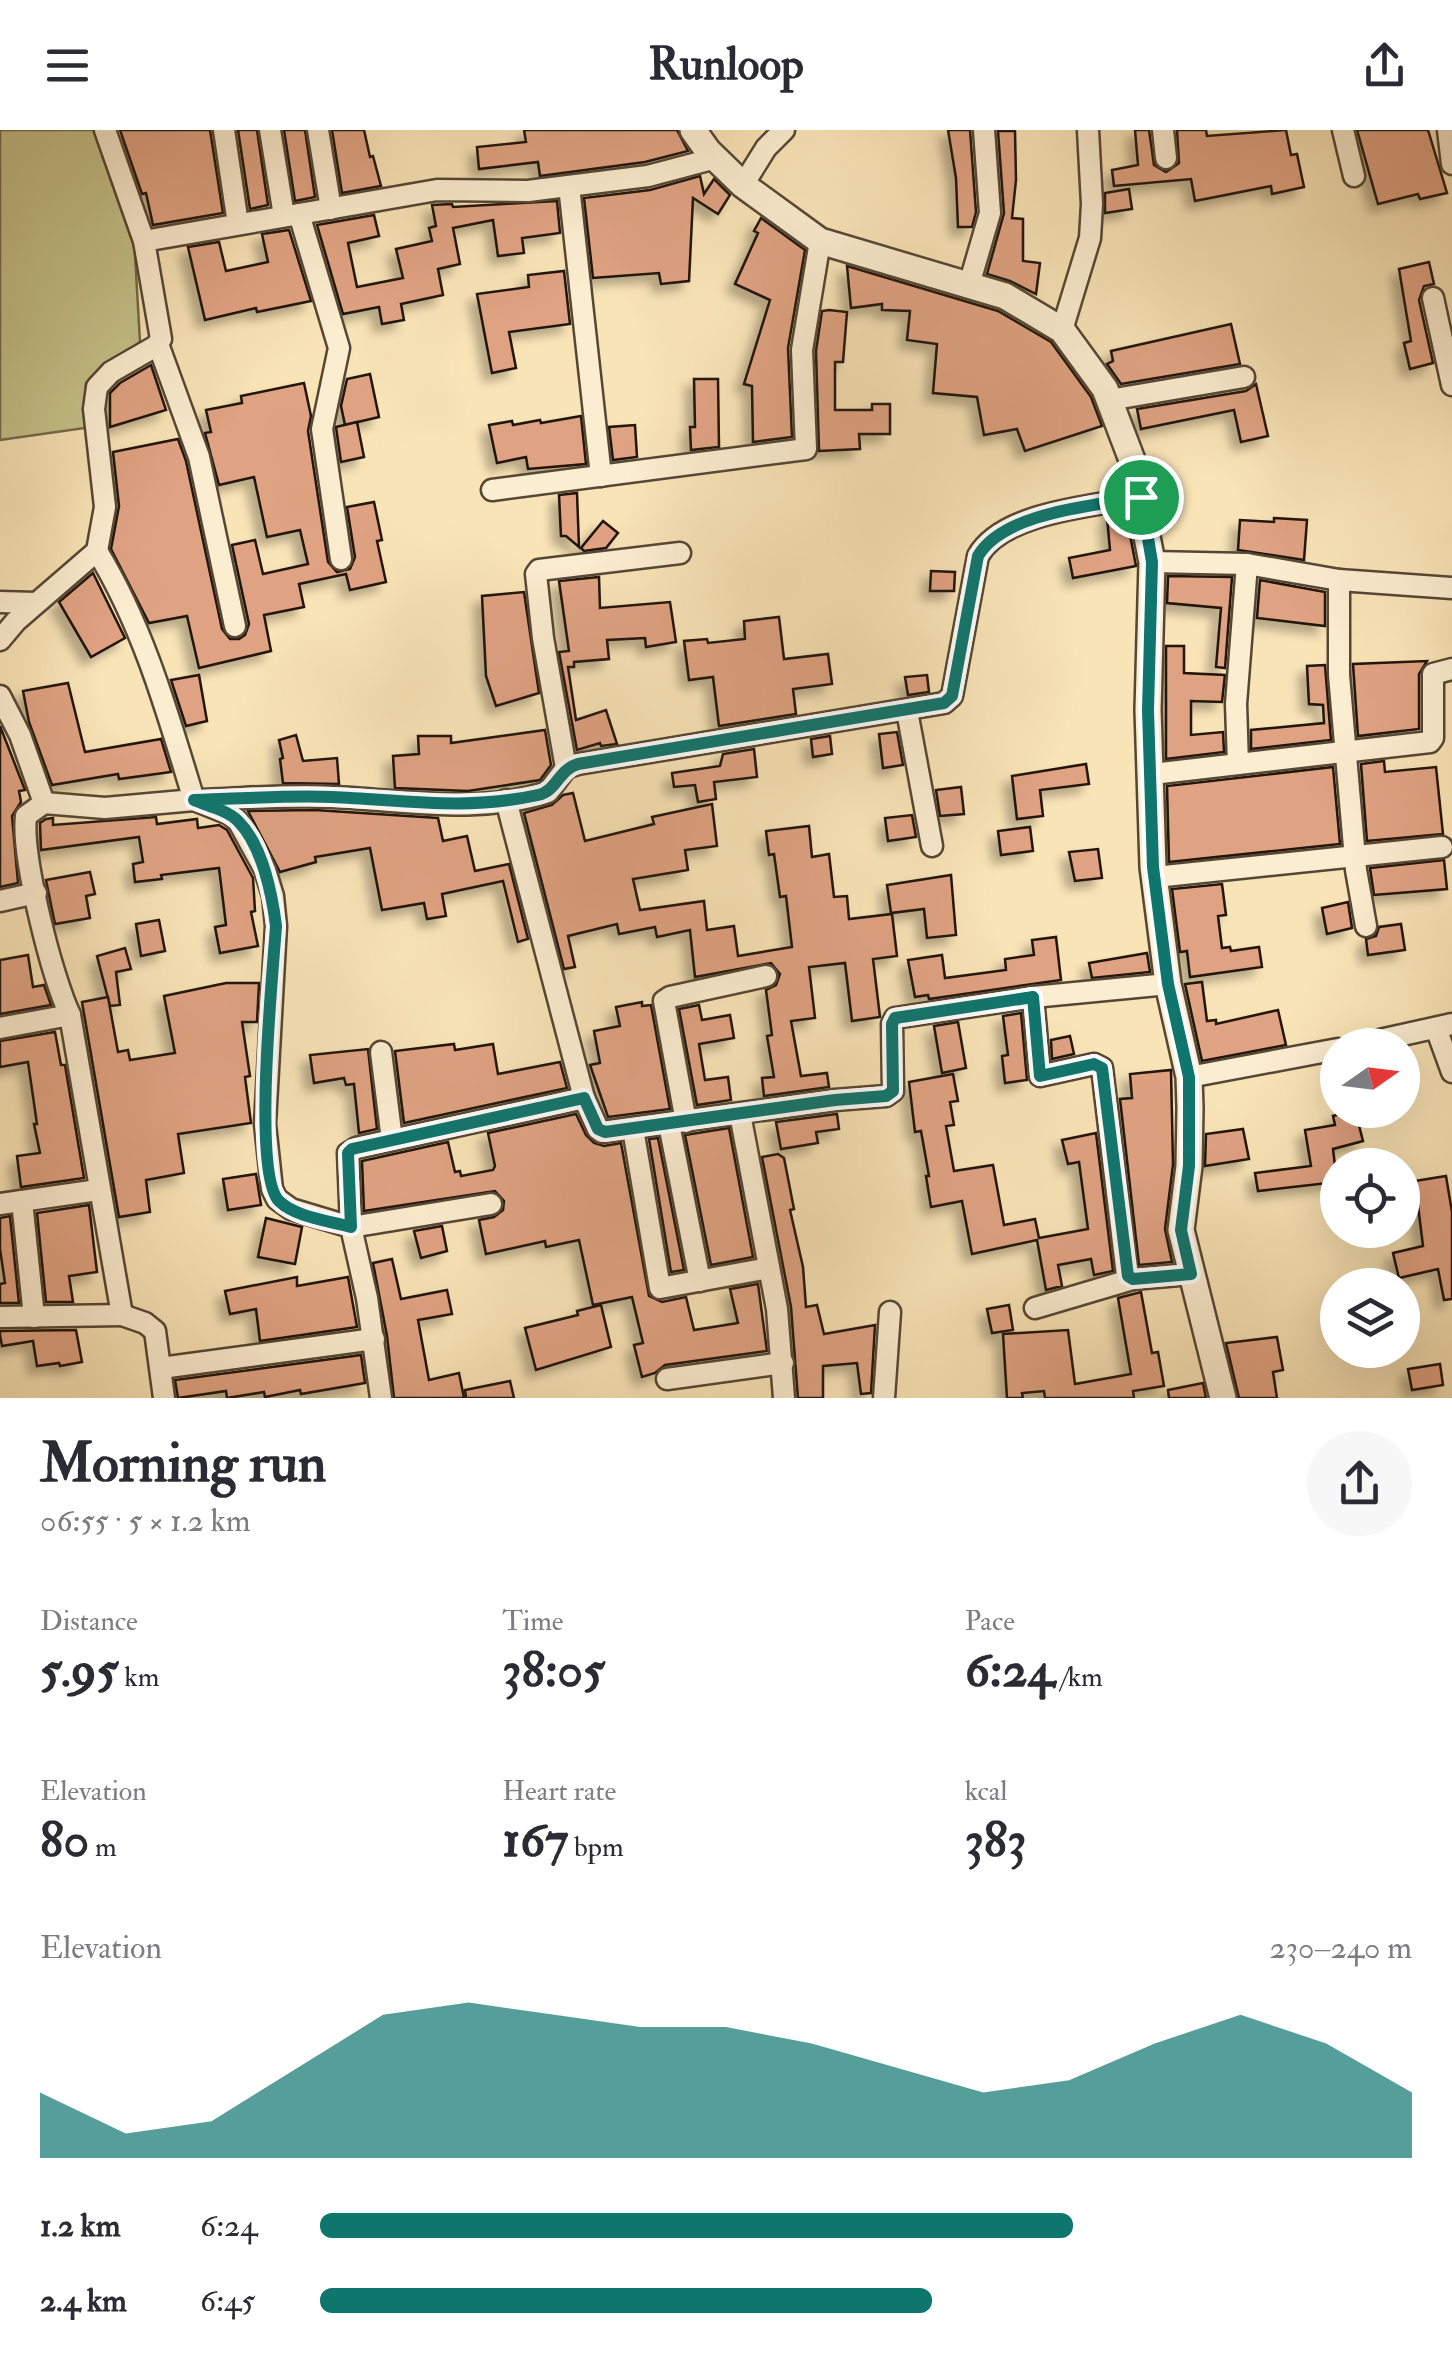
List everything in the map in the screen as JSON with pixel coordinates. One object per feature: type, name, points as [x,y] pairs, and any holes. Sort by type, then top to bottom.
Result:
[{"type":"street","points":[[105,130],[144,241],[161,339],[111,372],[98,387],[94,409],[105,506],[97,552],[133,620],[160,690],[194,800]]},
{"type":"street","points":[[224,130],[238,224]]},
{"type":"street","points":[[270,130],[292,215],[339,348],[322,429],[341,559]]},
{"type":"street","points":[[318,130],[331,208]]},
{"type":"street","points":[[693,130],[743,185],[820,241],[1005,296],[1062,330],[1110,400],[1132,460],[1152,562],[1148,710],[1155,876],[1168,984],[1189,1077],[1189,1166],[1181,1230],[1223,1398]]},
{"type":"street","points":[[743,185],[766,148],[784,130]]},
{"type":"street","points":[[969,285],[990,214],[984,130]]},
{"type":"street","points":[[1062,330],[1090,238],[1088,130]]},
{"type":"street","points":[[1162,130],[1166,158]]},
{"type":"street","points":[[1343,130],[1354,176]]},
{"type":"street","points":[[1448,130],[1452,164]]},
{"type":"street","points":[[144,241],[437,190],[528,191],[648,176],[716,158]]},
{"type":"street","points":[[569,186],[601,476]]},
{"type":"street","points":[[492,490],[806,449],[802,350],[820,241]]},
{"type":"street","points":[[1433,298],[1452,386]]},
{"type":"street","points":[[158,344],[199,457],[235,626]]},
{"type":"street","points":[[1110,400],[1244,377]]},
{"type":"street","points":[[122,1315],[70,1015],[58,990],[36,893],[25,820],[29,813],[44,804],[105,808],[194,800],[333,797],[432,806],[506,800],[548,792],[566,768],[944,703],[952,696],[978,556],[991,539],[1037,518],[1141,497]]},
{"type":"street","points":[[0,640],[97,552]]},
{"type":"street","points":[[566,768],[536,574],[539,570],[589,562],[680,553]]},
{"type":"street","points":[[1152,562],[1247,564],[1339,580],[1452,588]]},
{"type":"street","points":[[1238,764],[1236,704],[1247,564]]},
{"type":"street","points":[[1339,580],[1338,660],[1356,870],[1366,926]]},
{"type":"street","points":[[0,602],[36,604]]},
{"type":"street","points":[[1152,774],[1430,742],[1433,674],[1452,669]]},
{"type":"street","points":[[1,693],[44,804]]},
{"type":"street","points":[[907,711],[932,846]]},
{"type":"street","points":[[194,800],[238,821],[265,870],[273,896],[276,926],[265,1124],[272,1189],[277,1199],[291,1209],[351,1227],[491,1204]]},
{"type":"street","points":[[506,800],[584,1098],[600,1131],[886,1096],[893,1091],[895,1018],[1033,997],[1168,984]]},
{"type":"street","points":[[1155,876],[1442,847]]},
{"type":"street","points":[[0,902],[36,893]]},
{"type":"street","points":[[700,1281],[664,1001],[766,976]]},
{"type":"street","points":[[1033,997],[1040,1076],[1094,1064],[1102,1068],[1126,1274],[1133,1279]]},
{"type":"street","points":[[0,1028],[70,1015]]},
{"type":"street","points":[[1444,1026],[1452,1072]]},
{"type":"street","points":[[381,1052],[392,1140]]},
{"type":"street","points":[[1189,1077],[1320,1052]]},
{"type":"street","points":[[382,1398],[351,1227],[348,1153],[584,1098]]},
{"type":"street","points":[[740,1114],[769,1268],[784,1398]]},
{"type":"street","points":[[633,1129],[660,1288],[769,1268]]},
{"type":"street","points":[[34,1316],[11,1202],[98,1190]]},
{"type":"street","points":[[1035,1308],[1133,1279],[1191,1274]]},
{"type":"street","points":[[884,1398],[890,1312]]},
{"type":"street","points":[[0,1317],[122,1315],[154,1329],[164,1398]]},
{"type":"street","points":[[161,1368],[374,1339]]},
{"type":"street","points":[[668,1378],[782,1363]]},
{"type":"shaded area","points":[[0,130],[95,130],[133,220],[140,342],[86,383],[85,428],[0,440]]},
{"type":"building","points":[[120,130],[210,130],[223,213],[153,225],[146,193],[142,194]]},
{"type":"building","points":[[238,130],[257,130],[268,205],[250,209]]},
{"type":"building","points":[[284,130],[305,130],[315,197],[295,201]]},
{"type":"building","points":[[332,130],[364,130],[381,186],[342,193]]},
{"type":"building","points":[[524,130],[677,130],[688,151],[645,162],[540,176],[538,162],[479,169],[477,147],[526,142]]},
{"type":"building","points":[[948,130],[970,130],[976,212],[972,227],[958,227],[956,178]]},
{"type":"building","points":[[1135,130],[1149,130],[1154,165],[1166,172],[1179,163],[1177,130],[1206,130],[1207,136],[1286,130],[1291,155],[1297,154],[1304,187],[1272,194],[1271,186],[1195,201],[1191,179],[1114,186],[1112,170],[1138,165]]},
{"type":"building","points":[[1357,130],[1428,130],[1447,193],[1420,199],[1418,194],[1378,204]]},
{"type":"building","points":[[998,131],[1015,131],[1012,218],[1023,219],[1023,261],[1040,263],[1036,294],[987,274],[1004,213]]},
{"type":"building","points":[[700,176],[704,194],[714,179],[730,195],[718,214],[693,198],[689,281],[661,284],[659,273],[593,278],[584,198],[650,190]]},
{"type":"building","points":[[1129,189],[1132,209],[1105,213],[1105,193]]},
{"type":"building","points":[[557,201],[560,233],[522,238],[524,253],[498,256],[493,220],[453,228],[460,264],[438,269],[443,295],[401,304],[404,320],[382,324],[379,307],[343,314],[317,225],[374,215],[379,236],[348,243],[357,287],[403,278],[396,249],[432,241],[429,228],[436,226],[432,205]]},
{"type":"building","points":[[761,218],[805,250],[788,348],[792,437],[753,442],[752,386],[744,384],[770,300],[735,284]]},
{"type":"building","points":[[289,230],[311,301],[205,320],[188,247],[219,242],[226,271],[268,262],[262,234]]},
{"type":"building","points":[[1429,262],[1434,284],[1424,286],[1419,300],[1433,363],[1410,369],[1404,343],[1411,341],[1399,269]]},
{"type":"building","points":[[847,266],[998,311],[1051,342],[1091,397],[1102,426],[1025,451],[1017,429],[984,435],[977,397],[933,393],[937,344],[907,340],[910,311],[882,310],[882,304],[851,308]]},
{"type":"building","points":[[564,271],[570,324],[509,332],[516,368],[492,373],[477,294],[529,287],[528,275]]},
{"type":"building","points":[[822,311],[847,312],[843,362],[835,362],[835,410],[872,410],[872,404],[890,404],[890,434],[859,434],[860,449],[819,451],[816,351]]},
{"type":"building","points":[[1231,324],[1240,364],[1121,384],[1107,364],[1113,361],[1111,351]]},
{"type":"building","points":[[151,365],[166,410],[110,427],[110,393]]},
{"type":"building","points":[[370,374],[379,417],[345,425],[341,406],[347,379]]},
{"type":"building","points":[[694,379],[718,379],[719,447],[691,450],[690,427],[695,427]]},
{"type":"building","points":[[304,383],[328,562],[337,572],[350,569],[355,557],[347,507],[374,502],[386,582],[350,590],[346,574],[299,584],[304,607],[264,615],[271,651],[199,668],[187,616],[149,623],[111,549],[119,506],[113,452],[178,439],[222,629],[230,639],[239,639],[249,624],[232,545],[255,540],[263,574],[308,564],[300,530],[267,537],[254,477],[219,485],[205,433],[211,432],[206,410],[242,403],[241,396]]},
{"type":"building","points":[[1256,384],[1268,436],[1241,442],[1234,410],[1141,429],[1137,409],[1246,391]]},
{"type":"building","points":[[581,416],[586,464],[528,469],[526,457],[497,463],[489,425],[512,421],[513,425],[540,420],[541,423]]},
{"type":"building","points":[[357,422],[364,457],[341,462],[336,427]]},
{"type":"building","points":[[635,425],[637,457],[613,460],[609,427]]},
{"type":"building","points":[[577,493],[579,547],[561,536],[559,495]]},
{"type":"building","points":[[1126,514],[1136,566],[1073,578],[1069,558],[1110,550],[1107,517]]},
{"type":"building","points":[[1274,518],[1307,520],[1304,560],[1238,550],[1240,520],[1274,522]]},
{"type":"building","points":[[603,521],[618,533],[606,548],[584,551],[581,548]]},
{"type":"building","points":[[931,571],[955,572],[954,591],[930,591]]},
{"type":"building","points":[[93,573],[125,638],[91,657],[59,602]]},
{"type":"building","points":[[1168,576],[1232,577],[1225,668],[1216,667],[1221,608],[1167,603]]},
{"type":"building","points":[[599,577],[600,608],[670,602],[676,642],[646,647],[645,638],[607,640],[609,659],[574,662],[574,667],[568,667],[576,720],[606,710],[617,744],[600,743],[577,750],[559,652],[569,651],[559,581]]},
{"type":"building","points":[[1260,580],[1325,592],[1325,626],[1257,618]]},
{"type":"building","points":[[524,592],[539,693],[496,706],[486,676],[482,596]]},
{"type":"building","points":[[779,617],[784,659],[828,654],[832,684],[793,689],[796,714],[719,726],[713,677],[689,680],[684,641],[745,639],[744,621]]},
{"type":"building","points":[[1166,646],[1184,646],[1184,673],[1225,675],[1222,702],[1191,701],[1191,735],[1223,732],[1224,752],[1166,759]]},
{"type":"building","points":[[1427,661],[1419,674],[1419,729],[1358,736],[1353,664]]},
{"type":"building","points":[[1325,665],[1331,740],[1251,749],[1251,730],[1324,723],[1323,705],[1309,704],[1307,666]]},
{"type":"building","points":[[199,675],[207,721],[186,726],[171,680]]},
{"type":"building","points":[[927,675],[929,692],[908,695],[905,677]]},
{"type":"building","points":[[68,683],[85,752],[161,739],[171,772],[119,779],[118,774],[52,785],[29,722],[23,691]]},
{"type":"building","points":[[0,726],[25,790],[19,791],[21,802],[12,816],[18,883],[0,887]]},
{"type":"building","points":[[545,730],[551,765],[540,780],[468,791],[395,788],[393,756],[419,754],[418,736],[451,736],[451,743]]},
{"type":"building","points":[[897,732],[903,765],[883,768],[879,734]]},
{"type":"building","points":[[296,735],[303,761],[337,758],[339,784],[283,783],[279,740]]},
{"type":"building","points":[[830,736],[832,754],[813,757],[811,739]]},
{"type":"building","points":[[754,749],[757,777],[714,782],[716,799],[698,802],[695,785],[674,787],[672,773],[720,766],[723,754]]},
{"type":"building","points":[[1384,761],[1385,772],[1436,767],[1443,834],[1367,841],[1361,764]]},
{"type":"building","points":[[1086,764],[1089,784],[1040,790],[1043,816],[1017,819],[1012,776]]},
{"type":"building","points":[[1333,767],[1340,844],[1169,862],[1167,786]]},
{"type":"building","points":[[961,787],[964,814],[940,816],[936,790]]},
{"type":"building","points":[[573,793],[585,841],[654,824],[652,817],[712,804],[717,846],[685,850],[688,870],[633,879],[640,910],[704,901],[707,930],[734,926],[738,956],[792,947],[786,896],[780,897],[774,854],[769,855],[766,831],[809,826],[812,857],[829,854],[834,897],[847,896],[849,919],[892,914],[897,956],[873,959],[880,1017],[852,1021],[845,963],[809,967],[815,1018],[791,1021],[801,1076],[827,1073],[829,1087],[764,1096],[762,1078],[774,1077],[767,1036],[772,1035],[766,990],[776,985],[780,974],[771,963],[695,977],[690,930],[657,937],[655,927],[619,934],[617,924],[568,936],[575,967],[564,969],[524,813],[552,805],[563,795]]},
{"type":"building","points":[[315,810],[438,818],[443,841],[467,836],[475,871],[509,864],[528,939],[518,942],[503,881],[442,894],[446,916],[427,919],[424,903],[382,910],[370,848],[315,857],[316,862],[280,872],[248,811]]},
{"type":"building","points":[[912,815],[916,837],[888,841],[885,818]]},
{"type":"building","points":[[156,817],[157,824],[197,819],[198,828],[219,825],[227,830],[253,878],[255,911],[251,912],[258,946],[220,953],[215,927],[226,925],[219,868],[135,882],[133,864],[143,862],[139,837],[41,850],[40,823],[46,819],[53,818],[53,825]]},
{"type":"building","points":[[1030,827],[1033,851],[1001,855],[998,831]]},
{"type":"building","points":[[1098,849],[1102,878],[1075,881],[1069,852]]},
{"type":"building","points":[[1444,860],[1447,889],[1374,895],[1370,868]]},
{"type":"building","points":[[90,872],[95,894],[86,896],[90,918],[55,924],[46,880]]},
{"type":"building","points":[[951,875],[956,935],[927,938],[924,909],[891,913],[887,885]]},
{"type":"building","points":[[1222,884],[1226,915],[1218,916],[1222,948],[1230,947],[1231,951],[1259,947],[1262,967],[1190,977],[1187,951],[1180,952],[1172,889]]},
{"type":"building","points":[[1348,902],[1352,928],[1327,934],[1322,908]]},
{"type":"building","points":[[159,920],[165,951],[141,956],[136,924]]},
{"type":"building","points":[[1401,924],[1405,950],[1368,955],[1366,939],[1376,936],[1379,927]]},
{"type":"building","points":[[1056,937],[1061,980],[929,999],[928,995],[915,997],[908,960],[942,955],[945,978],[1006,970],[1005,959],[1034,955],[1032,940]]},
{"type":"building","points":[[125,948],[131,969],[116,972],[120,1005],[110,1006],[97,956]]},
{"type":"building","points":[[1147,953],[1150,972],[1092,978],[1089,963]]},
{"type":"building","points":[[28,955],[33,987],[44,985],[51,1005],[0,1014],[0,960]]},
{"type":"building","points":[[1202,982],[1207,1021],[1216,1020],[1216,1024],[1278,1010],[1286,1045],[1202,1061],[1185,984]]},
{"type":"building","points":[[226,983],[259,983],[257,1022],[242,1022],[250,1076],[245,1077],[251,1123],[178,1134],[184,1173],[146,1180],[150,1212],[119,1217],[82,1002],[108,997],[118,1052],[128,1050],[130,1060],[175,1053],[164,996]]},
{"type":"building","points":[[642,1002],[642,1006],[651,1005],[670,1109],[608,1117],[590,1065],[600,1063],[594,1031],[620,1026],[616,1007]]},
{"type":"building","points":[[699,1005],[702,1020],[730,1015],[734,1038],[699,1044],[705,1080],[728,1077],[731,1100],[697,1105],[679,1009]]},
{"type":"building","points":[[1021,1013],[1027,1080],[1005,1083],[1002,1056],[1008,1055],[1003,1016]]},
{"type":"building","points":[[958,1022],[966,1068],[942,1073],[934,1026]]},
{"type":"building","points":[[55,1032],[61,1065],[65,1065],[84,1178],[21,1187],[17,1156],[40,1153],[37,1124],[28,1062],[0,1067],[0,1041]]},
{"type":"building","points":[[1070,1036],[1074,1054],[1052,1059],[1051,1040]]},
{"type":"building","points":[[454,1044],[455,1050],[493,1044],[498,1074],[560,1062],[567,1088],[404,1123],[395,1051]]},
{"type":"building","points":[[368,1049],[377,1129],[359,1133],[354,1084],[346,1085],[344,1078],[314,1083],[310,1055]]},
{"type":"building","points":[[1171,1070],[1173,1165],[1165,1229],[1172,1262],[1139,1265],[1120,1099],[1132,1098],[1130,1074]]},
{"type":"building","points":[[953,1074],[958,1101],[950,1102],[954,1125],[946,1126],[954,1171],[993,1165],[1004,1225],[1035,1219],[1039,1238],[1088,1229],[1079,1162],[1068,1164],[1062,1140],[1096,1133],[1113,1271],[1094,1275],[1091,1259],[1058,1265],[1062,1286],[1046,1290],[1037,1240],[972,1254],[962,1201],[931,1207],[929,1176],[921,1131],[915,1132],[909,1082]]},
{"type":"building","points":[[576,1114],[594,1143],[621,1143],[649,1296],[662,1302],[686,1297],[694,1330],[738,1323],[730,1289],[758,1284],[767,1351],[665,1365],[642,1377],[634,1345],[643,1343],[632,1297],[593,1305],[579,1240],[546,1247],[545,1241],[486,1254],[479,1220],[503,1210],[504,1201],[495,1191],[364,1211],[362,1161],[448,1142],[455,1172],[460,1171],[461,1176],[493,1170],[488,1133]]},
{"type":"building","points":[[837,1114],[839,1129],[816,1132],[818,1143],[781,1149],[776,1122]]},
{"type":"building","points":[[729,1128],[753,1257],[711,1265],[685,1135]]},
{"type":"building","points":[[1360,1128],[1363,1141],[1320,1148],[1320,1184],[1258,1191],[1255,1173],[1311,1166],[1305,1130]]},
{"type":"building","points":[[1243,1129],[1249,1159],[1205,1166],[1206,1134]]},
{"type":"building","points":[[658,1138],[684,1270],[671,1272],[649,1139]]},
{"type":"building","points":[[778,1154],[784,1158],[794,1209],[790,1210],[803,1267],[806,1307],[817,1305],[824,1334],[875,1325],[871,1393],[861,1394],[857,1363],[823,1366],[823,1398],[798,1398],[791,1307],[762,1157]]},
{"type":"building","points":[[256,1174],[261,1205],[228,1210],[223,1179]]},
{"type":"building","points":[[1446,1176],[1452,1212],[1452,1299],[1444,1300],[1438,1269],[1420,1273],[1420,1268],[1397,1268],[1393,1253],[1423,1246],[1420,1180]]},
{"type":"building","points":[[89,1205],[97,1272],[69,1276],[73,1302],[46,1302],[37,1213]]},
{"type":"building","points":[[10,1216],[19,1303],[0,1303],[0,1284],[5,1283],[0,1218]]},
{"type":"building","points":[[266,1218],[302,1227],[295,1264],[258,1257]]},
{"type":"building","points":[[442,1226],[447,1251],[421,1258],[414,1231]]},
{"type":"building","points":[[392,1259],[401,1299],[447,1290],[452,1314],[418,1320],[429,1380],[459,1373],[464,1398],[394,1398],[373,1263]]},
{"type":"building","points":[[297,1277],[297,1286],[348,1277],[357,1327],[260,1341],[256,1309],[230,1314],[225,1291]]},
{"type":"building","points":[[1141,1292],[1152,1353],[1158,1352],[1164,1386],[1133,1391],[1134,1398],[1045,1398],[1044,1391],[1007,1398],[1003,1334],[1068,1330],[1075,1384],[1131,1374],[1118,1298]]},
{"type":"building","points":[[601,1305],[611,1347],[536,1370],[525,1328]]},
{"type":"building","points":[[1009,1305],[1013,1330],[992,1333],[987,1309]]},
{"type":"building","points":[[76,1330],[82,1362],[60,1366],[37,1366],[33,1341],[2,1346],[0,1335],[0,1331]]},
{"type":"building","points":[[1277,1337],[1283,1370],[1273,1372],[1277,1398],[1239,1398],[1226,1343]]},
{"type":"building","points":[[361,1355],[365,1383],[265,1397],[264,1392],[227,1398],[226,1391],[178,1398],[175,1380]]},
{"type":"building","points":[[1440,1364],[1443,1385],[1412,1390],[1408,1369]]},
{"type":"building","points":[[510,1381],[514,1398],[466,1398],[465,1390]]},
{"type":"building","points":[[1203,1383],[1206,1398],[1169,1398],[1168,1390]]},
{"type":"route","points":[[1141,497],[1152,562],[1148,710],[1153,867],[1168,984],[1189,1077],[1189,1166],[1181,1230],[1191,1274],[1133,1279],[1128,1276],[1102,1068],[1094,1064],[1040,1076],[1033,997],[895,1018],[893,1091],[886,1096],[605,1132],[598,1129],[584,1098],[350,1150],[351,1227],[291,1209],[277,1199],[272,1189],[265,1124],[276,926],[273,896],[265,870],[238,821],[194,800],[306,796],[432,806],[494,803],[544,794],[551,790],[560,773],[578,764],[948,702],[978,556],[991,539],[1037,518],[1141,497]]}]
